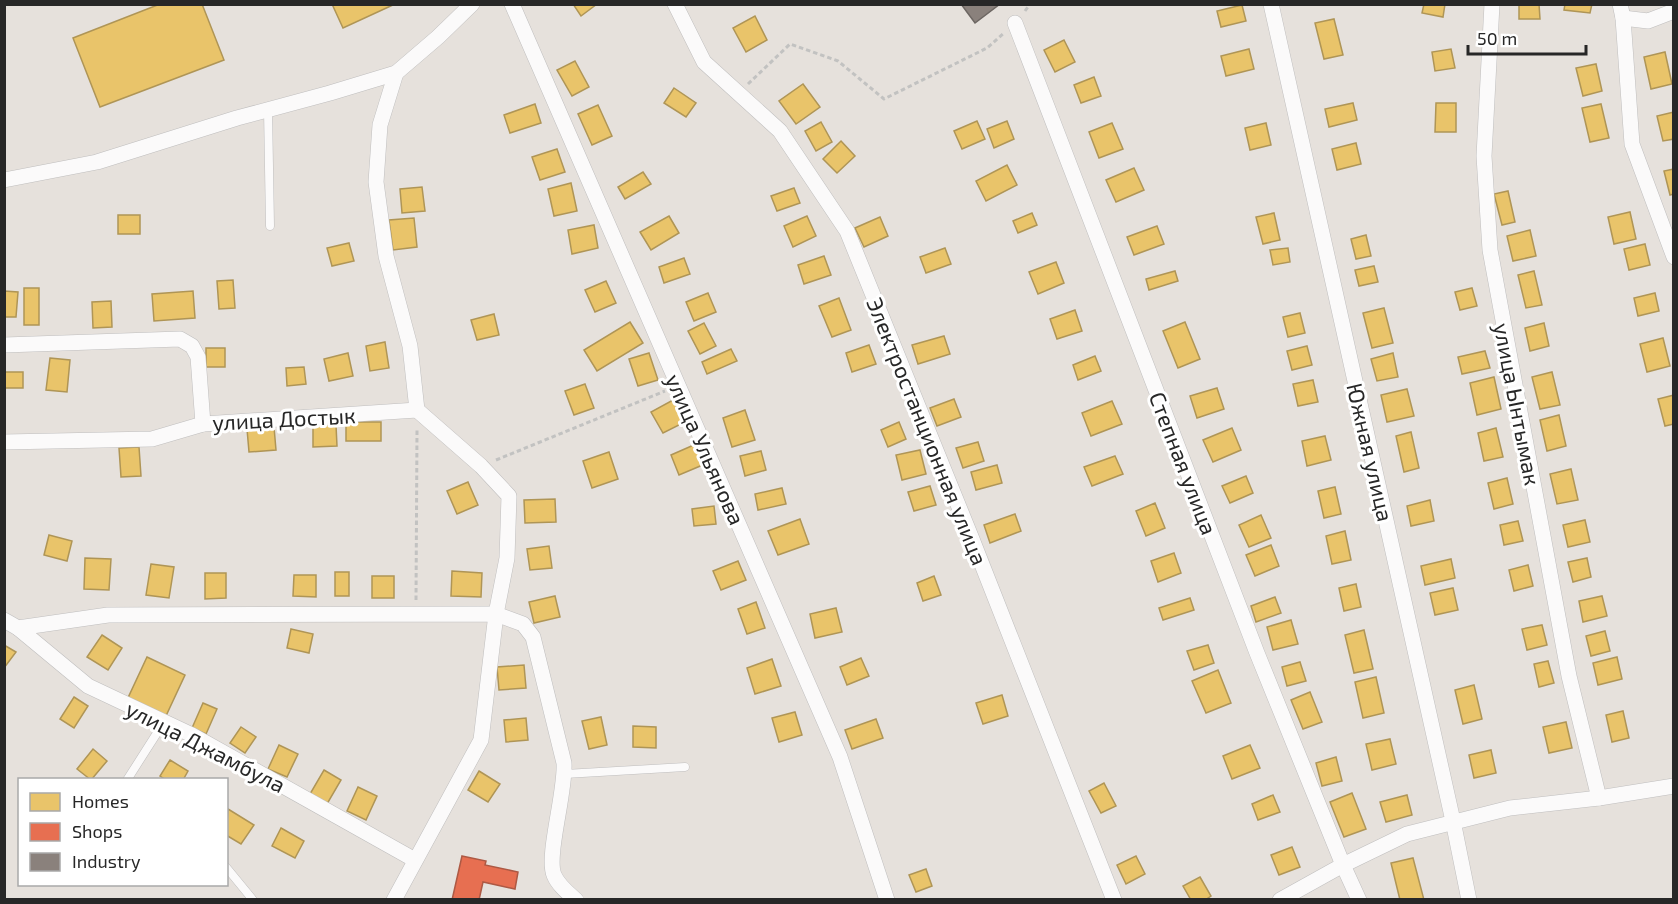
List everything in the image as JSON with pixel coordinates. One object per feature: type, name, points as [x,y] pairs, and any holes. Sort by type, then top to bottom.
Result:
[{"type":"street","points":[[5,183],[97,162],[396,74],[438,38],[472,4]]},
{"type":"street","name":"улица Ульянова","points":[[512,4],[840,756],[887,900]]},
{"type":"street","name":"Электростанционная улица","points":[[675,4],[704,62],[780,132],[847,231],[972,539],[1114,900]]},
{"type":"street","name":"Южная улица","points":[[1271,4],[1469,900]]},
{"type":"street","name":"улица Ынтымак","points":[[1492,4],[1484,156],[1490,250],[1569,676],[1599,798]]},
{"type":"street","points":[[1674,11],[1648,21],[1622,11],[1632,144],[1674,257]]},
{"type":"street","name":"Степная улица","points":[[1015,23],[1257,652],[1342,865],[1359,900]]},
{"type":"street","points":[[394,900],[481,740],[496,614],[507,558],[509,496],[481,466],[417,410],[410,346],[386,256],[376,182],[380,125],[396,74]]},
{"type":"street","name":"улица Достык","points":[[4,345],[180,339],[192,346],[198,357],[203,424],[417,410]]},
{"type":"street","points":[[4,442],[152,439],[203,424]]},
{"type":"street","points":[[11,624],[108,615],[496,614],[523,624],[533,637],[564,763],[565,774],[552,860],[554,875],[563,888],[576,900]]},
{"type":"street","name":"улица Джамбула","points":[[11,624],[88,686],[192,735],[415,860]]},
{"type":"street","points":[[1280,900],[1342,865],[1407,834],[1510,808],[1599,798],[1674,786]]},
{"type":"lane","points":[[268,110],[270,226]]},
{"type":"lane","points":[[128,778],[164,722]]},
{"type":"lane","points":[[565,774],[685,767]]},
{"type":"lane","points":[[228,869],[253,900]]},
{"type":"path","points":[[738,94],[790,44],[838,61],[884,99],[987,48],[1015,23],[1030,4]]},
{"type":"path","points":[[481,466],[678,386]]},
{"type":"path","points":[[416,615],[417,410]]},
{"type":"building: Homes","points":[[160,4],[202,4],[224,60],[100,107],[73,38]]},
{"type":"building: Homes","points":[[332,4],[395,4],[343,28]]},
{"type":"building: Homes","points":[[573,4],[597,4],[581,16]]},
{"type":"building: Homes","points":[[1424,4],[1445,4],[1443,17],[1422,13]]},
{"type":"building: Homes","points":[[1519,4],[1539,4],[1540,19],[1519,19]]},
{"type":"building: Homes","points":[[1565,4],[1592,4],[1590,13],[1564,10]]},
{"type":"building: Homes","points":[[1242,5],[1246,21],[1221,27],[1217,11]]},
{"type":"building: Homes","points":[[755,16],[767,40],[746,52],[733,28]]},
{"type":"building: Homes","points":[[1334,19],[1343,55],[1324,59],[1315,23]]},
{"type":"building: Homes","points":[[1064,40],[1075,62],[1055,72],[1044,50]]},
{"type":"building: Homes","points":[[1249,49],[1254,69],[1226,76],[1221,56]]},
{"type":"building: Homes","points":[[1451,49],[1455,68],[1435,71],[1432,52]]},
{"type":"building: Homes","points":[[1665,52],[1672,84],[1651,89],[1644,57]]},
{"type":"building: Homes","points":[[575,61],[589,87],[572,96],[557,70]]},
{"type":"building: Homes","points":[[1596,64],[1602,91],[1583,96],[1576,68]]},
{"type":"building: Homes","points":[[1094,77],[1101,96],[1081,103],[1074,85]]},
{"type":"building: Homes","points":[[803,84],[820,107],[796,124],[779,101]]},
{"type":"building: Homes","points":[[674,88],[696,103],[686,117],[664,103]]},
{"type":"building: Homes","points":[[1353,103],[1357,120],[1329,127],[1325,109]]},
{"type":"building: Homes","points":[[1436,103],[1456,103],[1456,132],[1435,132]]},
{"type":"building: Homes","points":[[535,104],[541,123],[510,133],[504,115]]},
{"type":"building: Homes","points":[[1601,104],[1609,138],[1590,142],[1582,108]]},
{"type":"building: Homes","points":[[598,105],[612,136],[592,145],[578,114]]},
{"type":"building: Homes","points":[[1674,112],[1674,139],[1663,141],[1657,116]]},
{"type":"building: Homes","points":[[977,121],[985,139],[962,149],[954,131]]},
{"type":"building: Homes","points":[[1007,121],[1014,139],[994,148],[987,129]]},
{"type":"building: Homes","points":[[821,122],[832,142],[816,151],[805,131]]},
{"type":"building: Homes","points":[[1112,123],[1123,149],[1099,158],[1089,132]]},
{"type":"building: Homes","points":[[1266,123],[1271,145],[1250,150],[1245,128]]},
{"type":"building: Homes","points":[[841,141],[855,156],[837,173],[823,159]]},
{"type":"building: Homes","points":[[1356,143],[1361,164],[1337,170],[1332,149]]},
{"type":"building: Homes","points":[[557,149],[565,172],[540,180],[532,157]]},
{"type":"building: Homes","points":[[1007,165],[1017,185],[986,201],[976,181]]},
{"type":"building: Homes","points":[[1134,168],[1144,190],[1116,202],[1106,180]]},
{"type":"building: Homes","points":[[1674,169],[1674,194],[1670,195],[1664,171]]},
{"type":"building: Homes","points":[[643,172],[651,184],[625,199],[618,187]]},
{"type":"building: Homes","points":[[571,183],[577,211],[554,216],[548,189]]},
{"type":"building: Homes","points":[[422,187],[425,211],[402,213],[400,189]]},
{"type":"building: Homes","points":[[794,188],[800,203],[777,211],[771,196]]},
{"type":"building: Homes","points":[[1508,191],[1515,222],[1502,225],[1494,194]]},
{"type":"building: Homes","points":[[1630,212],[1636,239],[1614,244],[1608,217]]},
{"type":"building: Homes","points":[[1032,213],[1037,225],[1018,233],[1013,221]]},
{"type":"building: Homes","points":[[1274,213],[1280,240],[1263,244],[1256,217]]},
{"type":"building: Homes","points":[[118,215],[140,215],[140,234],[118,234]]},
{"type":"building: Homes","points":[[669,216],[679,233],[651,250],[640,232]]},
{"type":"building: Homes","points":[[807,216],[816,236],[793,247],[784,226]]},
{"type":"building: Homes","points":[[880,217],[888,236],[864,247],[855,228]]},
{"type":"building: Homes","points":[[414,218],[417,247],[393,250],[389,220]]},
{"type":"building: Homes","points":[[594,225],[598,248],[572,254],[568,230]]},
{"type":"building: Homes","points":[[1157,226],[1164,244],[1134,255],[1127,237]]},
{"type":"building: Homes","points":[[1530,230],[1536,256],[1513,261],[1507,236]]},
{"type":"building: Homes","points":[[1366,235],[1371,256],[1356,259],[1351,239]]},
{"type":"building: Homes","points":[[349,243],[354,261],[332,266],[327,248]]},
{"type":"building: Homes","points":[[1645,244],[1650,265],[1629,270],[1624,249]]},
{"type":"building: Homes","points":[[945,248],[951,264],[926,273],[920,257]]},
{"type":"building: Homes","points":[[1288,248],[1290,262],[1273,265],[1270,250]]},
{"type":"building: Homes","points":[[824,256],[831,275],[804,284],[798,265]]},
{"type":"building: Homes","points":[[684,258],[690,274],[664,283],[659,267]]},
{"type":"building: Homes","points":[[1056,262],[1064,283],[1038,294],[1029,272]]},
{"type":"building: Homes","points":[[1374,266],[1378,282],[1359,286],[1355,270]]},
{"type":"building: Homes","points":[[1175,271],[1178,281],[1149,290],[1146,279]]},
{"type":"building: Homes","points":[[1534,271],[1542,305],[1526,308],[1518,275]]},
{"type":"building: Homes","points":[[233,280],[235,308],[219,309],[217,281]]},
{"type":"building: Homes","points":[[606,281],[616,303],[595,312],[585,290]]},
{"type":"building: Homes","points":[[24,288],[39,288],[39,325],[24,325]]},
{"type":"building: Homes","points":[[1472,288],[1477,306],[1460,310],[1455,292]]},
{"type":"building: Homes","points":[[4,291],[18,292],[16,317],[4,317]]},
{"type":"building: Homes","points":[[193,291],[195,318],[154,321],[152,294]]},
{"type":"building: Homes","points":[[708,293],[716,312],[694,321],[686,302]]},
{"type":"building: Homes","points":[[1655,293],[1659,311],[1638,316],[1634,298]]},
{"type":"building: Homes","points":[[839,298],[851,330],[832,337],[819,306]]},
{"type":"building: Homes","points":[[111,301],[112,327],[93,328],[92,302]]},
{"type":"building: Homes","points":[[1384,308],[1393,343],[1372,348],[1363,313]]},
{"type":"building: Homes","points":[[1075,310],[1082,331],[1057,339],[1050,319]]},
{"type":"building: Homes","points":[[1300,313],[1305,333],[1288,337],[1283,317]]},
{"type":"building: Homes","points":[[494,314],[499,335],[477,340],[471,320]]},
{"type":"building: Homes","points":[[630,322],[643,343],[597,371],[584,350]]},
{"type":"building: Homes","points":[[1185,322],[1200,359],[1178,368],[1163,331]]},
{"type":"building: Homes","points":[[704,323],[716,346],[700,354],[688,331]]},
{"type":"building: Homes","points":[[1544,323],[1549,346],[1530,351],[1525,328]]},
{"type":"building: Homes","points":[[944,336],[950,354],[918,364],[912,345]]},
{"type":"building: Homes","points":[[1663,338],[1670,366],[1647,372],[1640,344]]},
{"type":"building: Homes","points":[[385,342],[389,368],[370,371],[366,346]]},
{"type":"building: Homes","points":[[869,345],[876,364],[852,372],[846,353]]},
{"type":"building: Homes","points":[[1307,346],[1312,365],[1292,370],[1287,351]]},
{"type":"building: Homes","points":[[206,348],[225,348],[225,367],[206,367]]},
{"type":"building: Homes","points":[[731,349],[737,361],[707,374],[702,362]]},
{"type":"building: Homes","points":[[1485,351],[1490,368],[1462,374],[1458,357]]},
{"type":"building: Homes","points":[[348,353],[353,376],[329,381],[324,359]]},
{"type":"building: Homes","points":[[649,353],[658,380],[638,386],[629,359]]},
{"type":"building: Homes","points":[[1393,353],[1398,377],[1377,381],[1371,359]]},
{"type":"building: Homes","points":[[1095,356],[1101,371],[1078,380],[1073,365]]},
{"type":"building: Homes","points":[[50,358],[70,360],[67,392],[46,390]]},
{"type":"building: Homes","points":[[304,367],[306,384],[287,386],[286,368]]},
{"type":"building: Homes","points":[[4,372],[23,372],[23,388],[4,388]]},
{"type":"building: Homes","points":[[1552,372],[1560,405],[1540,409],[1532,377]]},
{"type":"building: Homes","points":[[1494,377],[1501,409],[1477,415],[1470,383]]},
{"type":"building: Homes","points":[[1313,380],[1318,402],[1298,406],[1293,384]]},
{"type":"building: Homes","points":[[585,384],[594,408],[574,415],[565,391]]},
{"type":"building: Homes","points":[[1217,388],[1224,409],[1197,418],[1190,396]]},
{"type":"building: Homes","points":[[1407,389],[1414,416],[1387,422],[1381,395]]},
{"type":"building: Homes","points":[[1674,395],[1674,424],[1665,426],[1658,399]]},
{"type":"building: Homes","points":[[954,399],[961,417],[937,426],[930,408]]},
{"type":"building: Homes","points":[[673,400],[685,422],[663,433],[651,412]]},
{"type":"building: Homes","points":[[1112,401],[1122,424],[1091,436],[1082,413]]},
{"type":"building: Homes","points":[[745,410],[755,440],[732,447],[723,418]]},
{"type":"building: Homes","points":[[1559,415],[1566,446],[1547,451],[1540,420]]},
{"type":"building: Homes","points":[[346,422],[381,422],[381,441],[346,441]]},
{"type":"building: Homes","points":[[899,422],[906,439],[888,447],[881,430]]},
{"type":"building: Homes","points":[[336,425],[337,446],[313,447],[313,426]]},
{"type":"building: Homes","points":[[274,427],[276,450],[249,452],[247,429]]},
{"type":"building: Homes","points":[[1232,428],[1241,450],[1213,462],[1203,440]]},
{"type":"building: Homes","points":[[1496,428],[1503,457],[1484,461],[1478,433]]},
{"type":"building: Homes","points":[[1411,432],[1419,468],[1404,472],[1396,436]]},
{"type":"building: Homes","points":[[1325,436],[1331,460],[1307,466],[1302,441]]},
{"type":"building: Homes","points":[[978,442],[984,461],[963,468],[956,448]]},
{"type":"building: Homes","points":[[696,444],[705,464],[679,475],[671,455]]},
{"type":"building: Homes","points":[[139,447],[141,476],[121,477],[119,448]]},
{"type":"building: Homes","points":[[920,450],[926,474],[902,480],[896,455]]},
{"type":"building: Homes","points":[[761,451],[766,470],[745,476],[740,456]]},
{"type":"building: Homes","points":[[609,452],[618,479],[592,488],[583,461]]},
{"type":"building: Homes","points":[[1115,456],[1123,474],[1092,486],[1084,467]]},
{"type":"building: Homes","points":[[997,465],[1002,483],[976,490],[971,472]]},
{"type":"building: Homes","points":[[1571,469],[1578,500],[1557,504],[1550,474]]},
{"type":"building: Homes","points":[[1246,476],[1253,493],[1230,503],[1222,486]]},
{"type":"building: Homes","points":[[1507,478],[1513,504],[1494,509],[1488,483]]},
{"type":"building: Homes","points":[[468,482],[478,505],[457,514],[447,491]]},
{"type":"building: Homes","points":[[930,486],[936,505],[914,511],[908,492]]},
{"type":"building: Homes","points":[[1335,487],[1341,514],[1324,518],[1318,491]]},
{"type":"building: Homes","points":[[782,488],[786,504],[758,510],[755,494]]},
{"type":"building: Homes","points":[[555,499],[556,522],[525,523],[524,500]]},
{"type":"building: Homes","points":[[1430,500],[1434,521],[1411,526],[1407,506]]},
{"type":"building: Homes","points":[[1155,503],[1165,528],[1146,536],[1136,511]]},
{"type":"building: Homes","points":[[714,506],[716,524],[694,526],[692,509]]},
{"type":"building: Homes","points":[[1015,514],[1021,531],[990,543],[984,525]]},
{"type":"building: Homes","points":[[1261,515],[1271,538],[1249,547],[1239,525]]},
{"type":"building: Homes","points":[[800,519],[809,544],[778,555],[768,531]]},
{"type":"building: Homes","points":[[1585,520],[1590,542],[1568,547],[1563,525]]},
{"type":"building: Homes","points":[[1518,521],[1523,541],[1504,545],[1500,525]]},
{"type":"building: Homes","points":[[1345,531],[1351,560],[1332,564],[1326,536]]},
{"type":"building: Homes","points":[[49,535],[72,541],[67,561],[44,555]]},
{"type":"building: Homes","points":[[1271,545],[1279,566],[1255,576],[1246,555]]},
{"type":"building: Homes","points":[[549,546],[552,568],[530,570],[527,549]]},
{"type":"building: Homes","points":[[1174,553],[1181,573],[1158,582],[1151,561]]},
{"type":"building: Homes","points":[[85,558],[111,559],[109,590],[84,589]]},
{"type":"building: Homes","points":[[1587,558],[1591,577],[1573,582],[1568,562]]},
{"type":"building: Homes","points":[[1451,559],[1455,578],[1425,585],[1421,566]]},
{"type":"building: Homes","points":[[738,561],[746,580],[721,590],[713,571]]},
{"type":"building: Homes","points":[[151,564],[174,567],[169,598],[146,595]]},
{"type":"building: Homes","points":[[1528,565],[1533,586],[1514,591],[1509,570]]},
{"type":"building: Homes","points":[[452,571],[482,573],[481,597],[451,596]]},
{"type":"building: Homes","points":[[335,572],[349,572],[349,596],[335,596]]},
{"type":"building: Homes","points":[[205,573],[226,573],[226,598],[205,599]]},
{"type":"building: Homes","points":[[294,575],[316,575],[316,597],[293,596]]},
{"type":"building: Homes","points":[[372,576],[394,576],[394,598],[372,598]]},
{"type":"building: Homes","points":[[934,576],[941,595],[923,601],[917,583]]},
{"type":"building: Homes","points":[[1356,584],[1361,607],[1344,611],[1339,588]]},
{"type":"building: Homes","points":[[1453,588],[1458,610],[1435,615],[1430,593]]},
{"type":"building: Homes","points":[[555,596],[560,617],[534,623],[529,602]]},
{"type":"building: Homes","points":[[1602,596],[1607,616],[1583,622],[1579,601]]},
{"type":"building: Homes","points":[[1275,597],[1281,613],[1256,622],[1251,606]]},
{"type":"building: Homes","points":[[1190,598],[1194,610],[1163,620],[1159,608]]},
{"type":"building: Homes","points":[[756,602],[765,628],[747,634],[738,609]]},
{"type":"building: Homes","points":[[836,608],[842,632],[815,638],[810,614]]},
{"type":"building: Homes","points":[[1291,620],[1298,644],[1273,650],[1267,627]]},
{"type":"building: Homes","points":[[1542,625],[1547,645],[1527,650],[1522,629]]},
{"type":"building: Homes","points":[[291,629],[313,634],[309,653],[287,648]]},
{"type":"building: Homes","points":[[1364,630],[1373,669],[1354,673],[1345,635]]},
{"type":"building: Homes","points":[[1605,631],[1610,651],[1591,656],[1586,636]]},
{"type":"building: Homes","points":[[102,635],[122,648],[108,670],[87,657]]},
{"type":"building: Homes","points":[[4,645],[16,652],[4,668]]},
{"type":"building: Homes","points":[[1208,645],[1214,663],[1194,670],[1187,651]]},
{"type":"building: Homes","points":[[147,657],[185,675],[165,718],[127,700]]},
{"type":"building: Homes","points":[[1617,657],[1622,679],[1598,685],[1593,663]]},
{"type":"building: Homes","points":[[861,658],[869,676],[847,685],[840,667]]},
{"type":"building: Homes","points":[[772,659],[781,686],[755,694],[747,668]]},
{"type":"building: Homes","points":[[1548,661],[1554,683],[1539,687],[1534,664]]},
{"type":"building: Homes","points":[[1300,662],[1306,681],[1287,686],[1282,667]]},
{"type":"building: Homes","points":[[524,665],[526,688],[499,690],[497,667]]},
{"type":"building: Homes","points":[[1218,670],[1231,703],[1206,713],[1192,681]]},
{"type":"building: Homes","points":[[1376,677],[1384,713],[1363,718],[1355,682]]},
{"type":"building: Homes","points":[[1474,685],[1482,719],[1463,724],[1455,690]]},
{"type":"building: Homes","points":[[1310,692],[1322,722],[1303,729],[1291,700]]},
{"type":"building: Homes","points":[[1002,695],[1008,716],[983,724],[976,703]]},
{"type":"building: Homes","points":[[74,697],[88,706],[74,728],[60,719]]},
{"type":"building: Homes","points":[[203,703],[217,709],[206,734],[192,728]]},
{"type":"building: Homes","points":[[1623,711],[1629,738],[1612,742],[1606,715]]},
{"type":"building: Homes","points":[[795,712],[802,735],[779,742],[772,718]]},
{"type":"building: Homes","points":[[601,717],[607,745],[589,749],[582,721]]},
{"type":"building: Homes","points":[[526,718],[528,740],[506,742],[504,720]]},
{"type":"building: Homes","points":[[876,719],[883,738],[852,749],[845,730]]},
{"type":"building: Homes","points":[[1566,722],[1572,748],[1549,753],[1543,727]]},
{"type":"building: Homes","points":[[633,726],[656,727],[656,748],[633,747]]},
{"type":"building: Homes","points":[[241,727],[256,737],[245,753],[230,743]]},
{"type":"building: Homes","points":[[1390,739],[1396,764],[1372,770],[1366,744]]},
{"type":"building: Homes","points":[[279,745],[298,754],[287,777],[268,769]]},
{"type":"building: Homes","points":[[1250,745],[1260,768],[1232,779],[1223,756]]},
{"type":"building: Homes","points":[[93,749],[107,761],[93,778],[88,778],[77,769]]},
{"type":"building: Homes","points":[[1491,750],[1496,773],[1474,778],[1469,755]]},
{"type":"building: Homes","points":[[1336,757],[1342,781],[1322,786],[1316,763]]},
{"type":"building: Homes","points":[[170,760],[188,771],[184,778],[160,776]]},
{"type":"building: Homes","points":[[324,770],[341,780],[327,804],[310,794]]},
{"type":"building: Homes","points":[[479,771],[500,784],[488,802],[468,790]]},
{"type":"building: Homes","points":[[1104,783],[1116,806],[1101,813],[1089,791]]},
{"type":"building: Homes","points":[[358,787],[377,796],[366,820],[347,811]]},
{"type":"building: Homes","points":[[1352,793],[1366,829],[1344,837],[1330,802]]},
{"type":"building: Homes","points":[[1273,795],[1280,812],[1258,820],[1252,804]]},
{"type":"building: Homes","points":[[1407,795],[1412,815],[1386,822],[1380,802]]},
{"type":"building: Homes","points":[[228,809],[254,825],[241,844],[228,836]]},
{"type":"building: Homes","points":[[281,828],[304,841],[295,858],[272,846]]},
{"type":"building: Homes","points":[[1292,847],[1300,867],[1279,875],[1271,855]]},
{"type":"building: Homes","points":[[1136,856],[1145,874],[1126,884],[1117,865]]},
{"type":"building: Homes","points":[[1413,858],[1424,900],[1400,900],[1391,863]]},
{"type":"building: Homes","points":[[926,869],[932,886],[916,892],[909,875]]},
{"type":"building: Homes","points":[[1200,877],[1211,896],[1205,900],[1191,900],[1183,886]]},
{"type":"building: Shops","points":[[462,856],[486,861],[485,865],[518,872],[515,889],[483,882],[479,900],[452,900]]},
{"type":"building: Industry","points":[[961,4],[1000,4],[975,23]]}]
